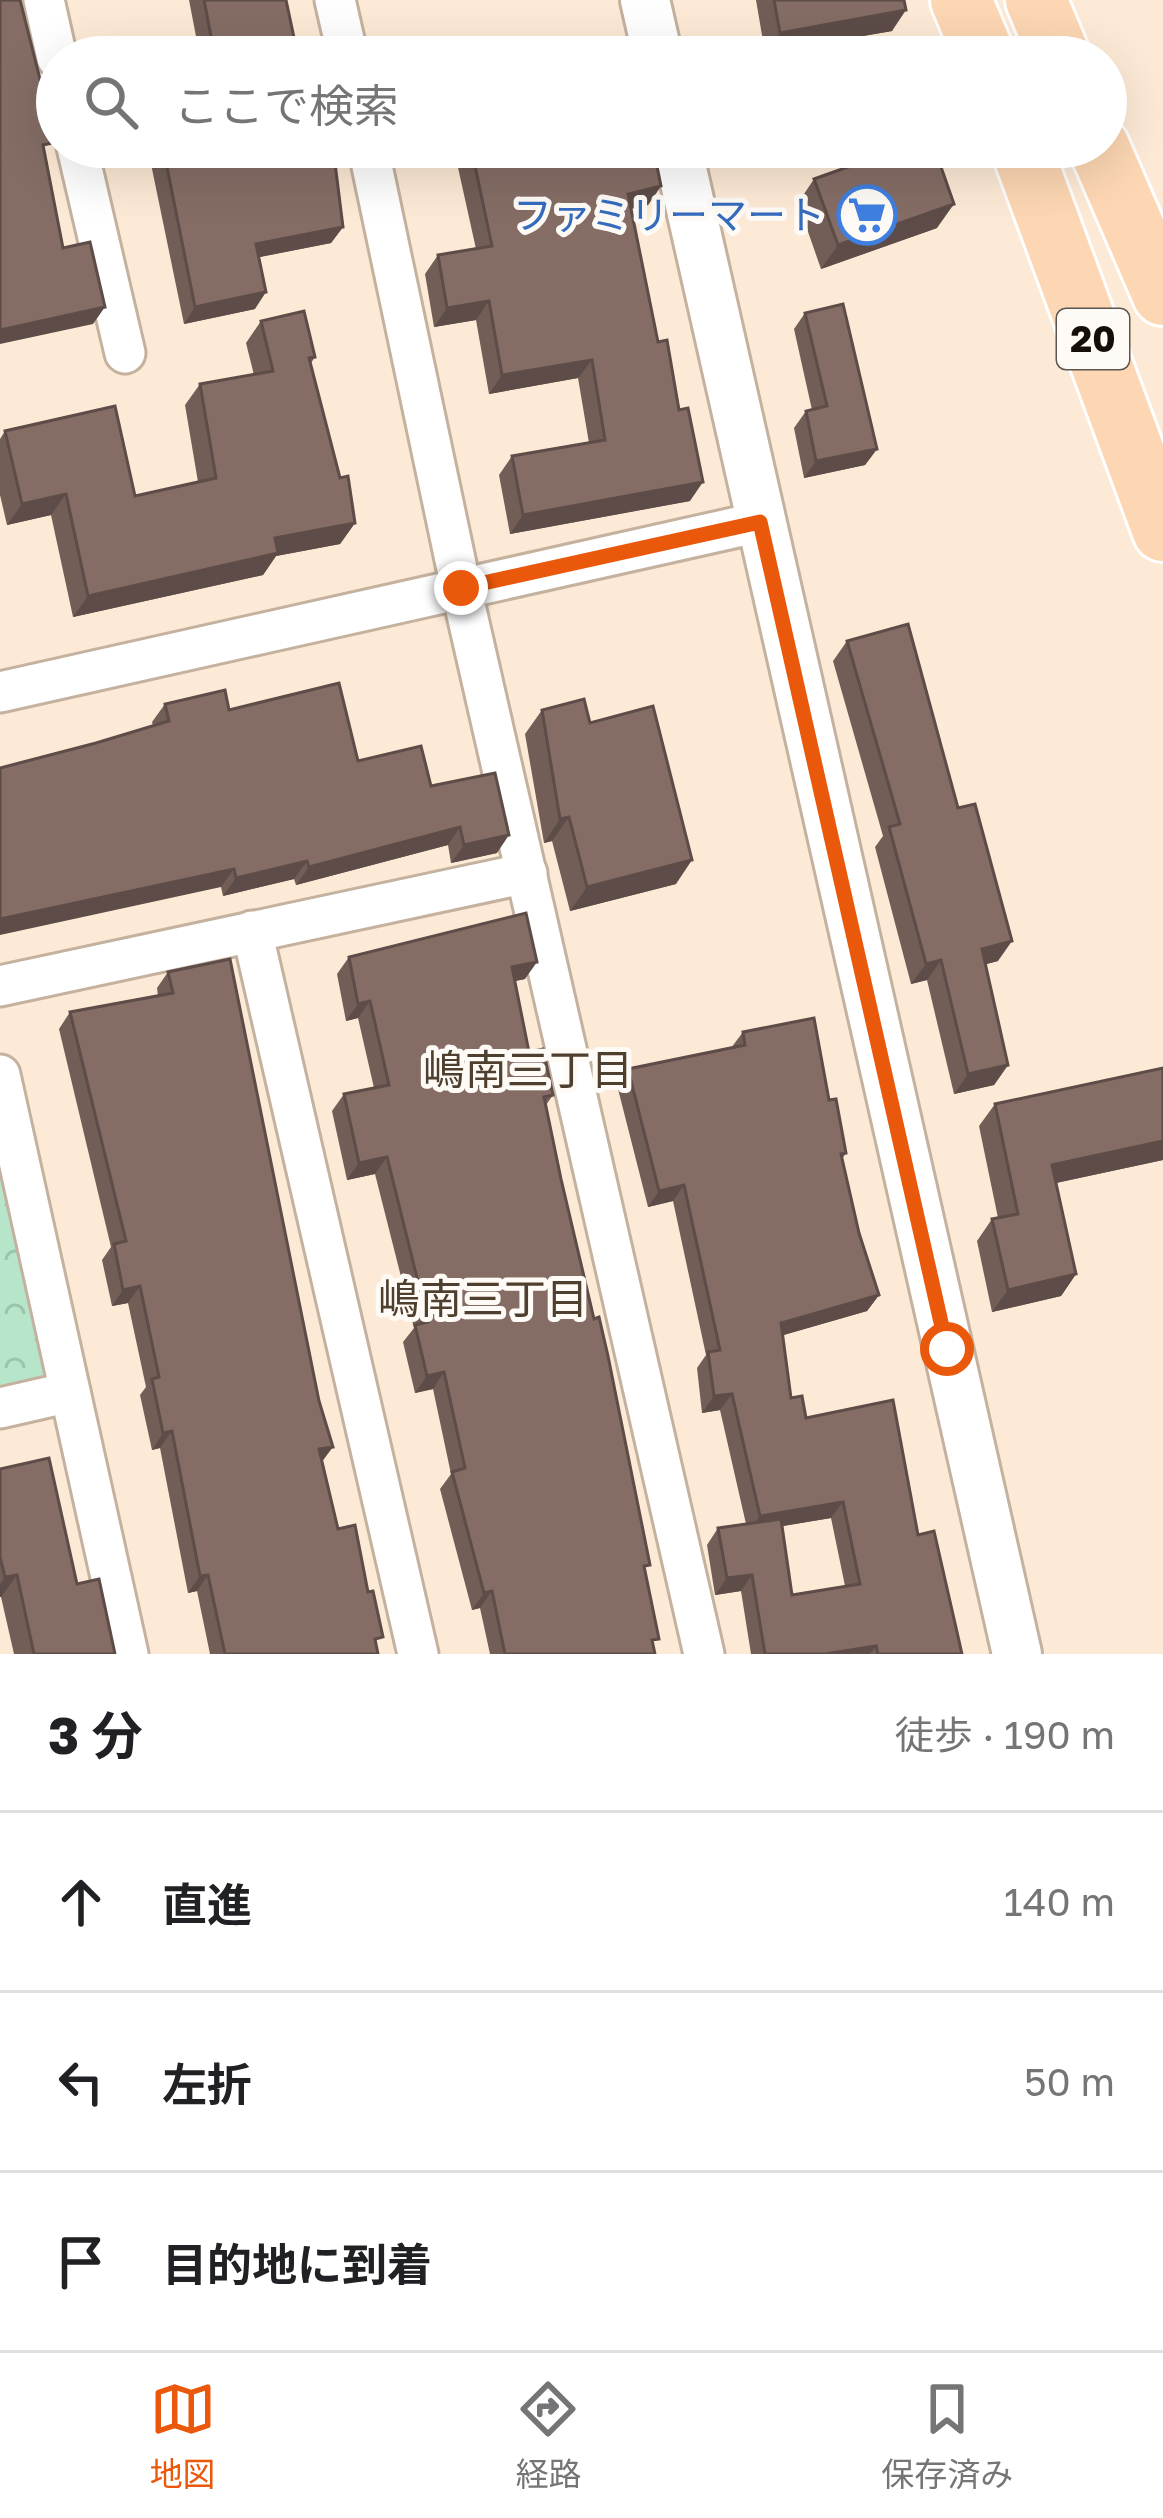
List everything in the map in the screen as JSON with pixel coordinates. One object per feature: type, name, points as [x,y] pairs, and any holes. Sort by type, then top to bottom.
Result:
[{"type":"main road","points":[[961,0],[976,36]]},
{"type":"main road","points":[[1036,0],[1051,36]]},
{"type":"main road","name":"20","points":[[1029,168],[1163,531]]},
{"type":"main road","name":"20","points":[[1108,168],[1163,295]]},
{"type":"street","points":[[44,0],[52,36]]},
{"type":"street","points":[[335,0],[343,36]]},
{"type":"street","points":[[645,0],[653,36]]},
{"type":"street","points":[[82,168],[125,353]]},
{"type":"street","points":[[372,168],[461,588],[704,1654]]},
{"type":"street","points":[[682,168],[1017,1654]]},
{"type":"street","points":[[0,692],[760,522]]},
{"type":"street","points":[[0,986],[527,873]]},
{"type":"street","points":[[252,932],[418,1654]]},
{"type":"street","points":[[0,1076],[128,1654]]},
{"type":"street","points":[[0,1408],[70,1392]]},
{"type":"green space","points":[[0,1075],[70,1392],[0,1408]]},
{"type":"building","points":[[0,0],[20,0],[36,63],[36,168],[47,168],[63,248],[90,242],[105,307],[0,330]]},
{"type":"building","points":[[204,0],[286,0],[294,36],[211,36]]},
{"type":"building","points":[[774,0],[904,0],[906,10],[780,33]]},
{"type":"building","points":[[167,168],[336,168],[343,227],[256,244],[266,292],[195,307]]},
{"type":"building","points":[[475,168],[657,168],[661,186],[628,194],[658,342],[667,340],[679,410],[688,408],[703,482],[523,515],[512,456],[605,440],[592,360],[502,375],[489,301],[447,308],[438,255],[492,246]]},
{"type":"building","name":"ファミリーマート","points":[[845,168],[941,168],[954,204],[838,245],[814,179]]},
{"type":"building","points":[[843,304],[877,449],[816,461],[806,411],[827,406],[805,313]]},
{"type":"building","points":[[304,311],[315,357],[309,358],[340,478],[348,476],[355,523],[275,538],[278,553],[88,596],[66,494],[22,504],[5,431],[115,406],[135,496],[216,478],[200,384],[273,371],[261,321]]},
{"type":"building","points":[[908,624],[958,808],[975,804],[1012,941],[982,949],[1008,1065],[968,1074],[941,960],[926,964],[889,827],[900,824],[847,641]]},
{"type":"building","points":[[339,683],[358,761],[421,746],[431,786],[495,773],[509,835],[464,845],[460,827],[309,867],[307,861],[236,878],[234,869],[0,919],[0,768],[169,721],[165,704],[225,690],[229,710]]},
{"type":"building","points":[[584,699],[590,723],[653,706],[692,860],[587,887],[569,817],[560,819],[542,710]]},
{"type":"building","points":[[526,913],[537,962],[512,967],[529,1052],[543,1049],[553,1095],[544,1097],[561,1179],[594,1319],[599,1317],[608,1356],[650,1565],[644,1566],[659,1639],[652,1640],[655,1654],[505,1654],[492,1591],[484,1593],[452,1472],[465,1468],[444,1372],[427,1376],[415,1325],[428,1322],[387,1157],[359,1163],[344,1094],[389,1085],[370,1001],[358,1004],[349,957]]},
{"type":"building","points":[[230,959],[319,1401],[333,1447],[319,1449],[338,1529],[355,1525],[368,1592],[373,1591],[383,1637],[375,1639],[378,1654],[225,1654],[208,1575],[200,1576],[172,1431],[163,1433],[152,1379],[159,1377],[140,1286],[123,1290],[114,1244],[126,1241],[70,1012],[173,993],[168,972]]},
{"type":"building","points":[[814,1018],[829,1100],[836,1099],[846,1153],[841,1154],[859,1233],[879,1295],[781,1323],[791,1398],[802,1396],[806,1418],[893,1400],[918,1535],[934,1531],[962,1654],[878,1654],[876,1646],[825,1654],[765,1654],[752,1575],[727,1578],[718,1528],[781,1519],[792,1595],[860,1584],[843,1502],[760,1516],[732,1394],[714,1396],[708,1352],[720,1350],[684,1185],[659,1191],[628,1069],[745,1045],[743,1032]]},
{"type":"building","points":[[1163,1068],[1163,1141],[1052,1165],[1076,1274],[1008,1290],[992,1219],[1018,1214],[995,1104]]},
{"type":"building","points":[[49,1458],[77,1584],[99,1579],[115,1654],[34,1654],[17,1575],[5,1577],[0,1557],[0,1469]]},
{"type":"place","name":"ファミリーマート","points":[[867,215]]},
{"type":"district","name":"嶋南三丁目","points":[[528,1070]]},
{"type":"district","name":"嶋南三丁目","points":[[483,1299]]},
{"type":"route","points":[[461,588],[760,522],[947,1349]]}]
